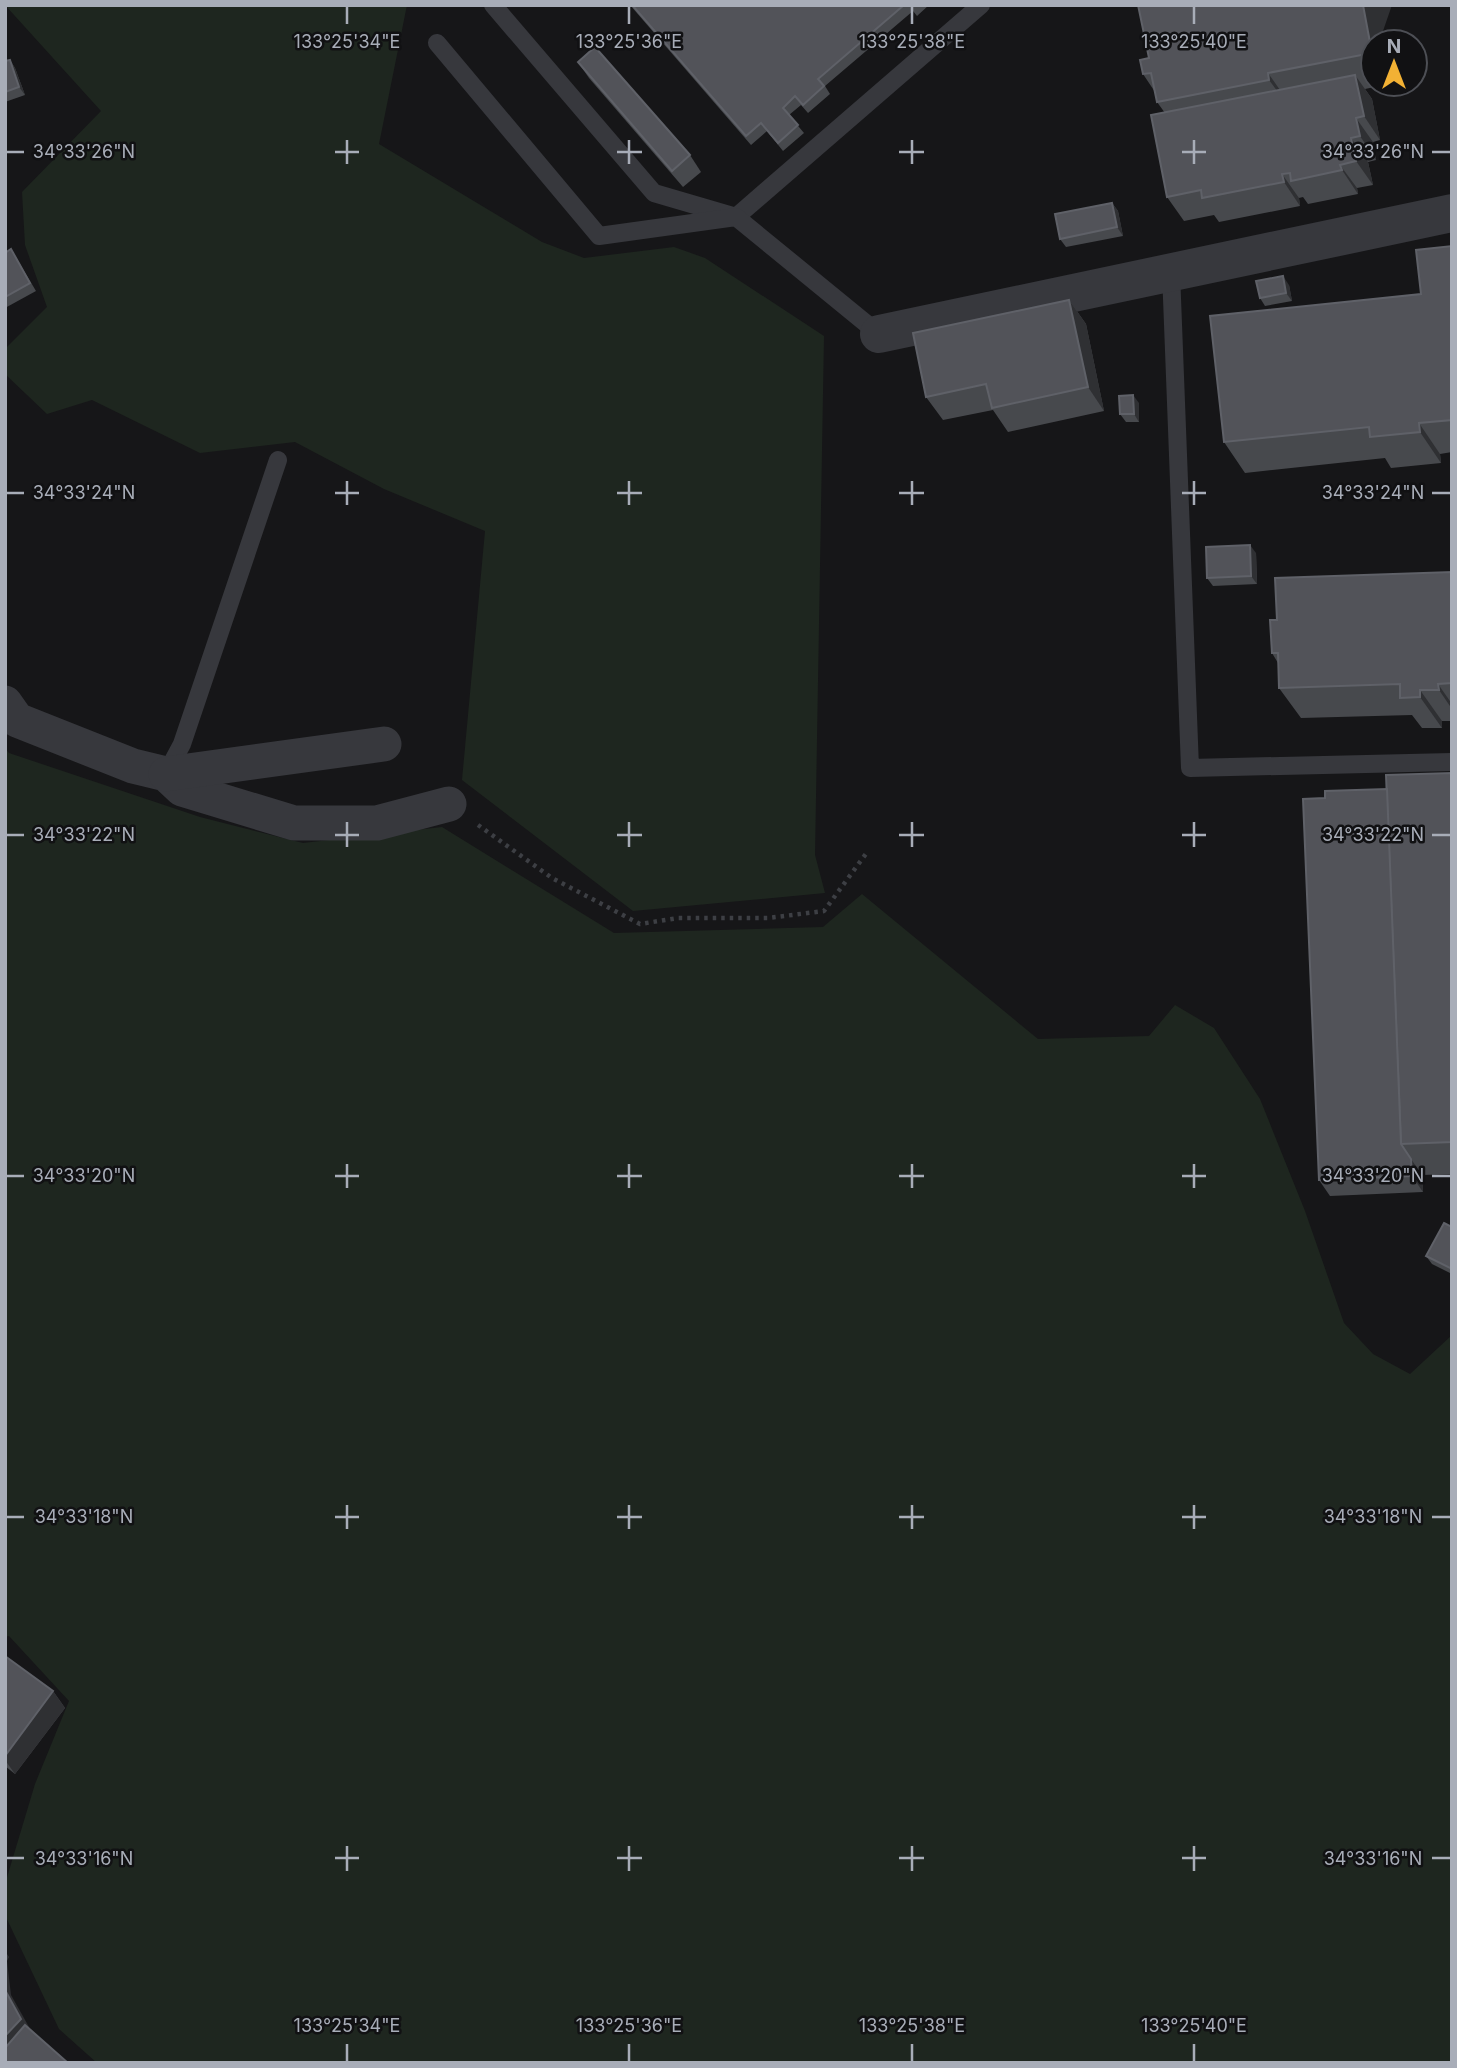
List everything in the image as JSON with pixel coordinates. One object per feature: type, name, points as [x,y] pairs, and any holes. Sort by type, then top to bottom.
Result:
[{"type":"street","points":[[879,334],[1452,213]]},
{"type":"street","points":[[5,703],[17,720],[133,766],[166,774],[384,744]]},
{"type":"street","points":[[166,774],[182,789],[295,823],[377,823],[450,804]]},
{"type":"lane","points":[[493,5],[654,192],[736,216],[879,334]]},
{"type":"lane","points":[[437,43],[599,236],[736,216],[981,5]]},
{"type":"lane","points":[[1171,272],[1190,768],[1452,762]]},
{"type":"lane","points":[[166,774],[182,744],[278,460]]},
{"type":"path","points":[[450,804],[552,878],[640,924],[678,918],[768,918],[824,911],[868,850]]},
{"type":"shaded area","points":[[5,5],[407,5],[379,144],[542,242],[584,258],[674,247],[705,258],[824,336],[815,855],[825,893],[633,911],[462,780],[485,531],[384,489],[295,442],[200,453],[92,400],[47,414],[5,374],[5,349],[47,307],[25,245],[22,192],[101,111]]},
{"type":"shaded area","points":[[5,748],[9,753],[200,817],[303,843],[442,827],[614,933],[823,927],[862,894],[1038,1039],[1149,1036],[1175,1005],[1214,1028],[1260,1099],[1305,1211],[1344,1323],[1373,1354],[1410,1374],[1452,1335],[1452,2063],[97,2063],[59,2029],[5,1915],[5,1884],[35,1784],[69,1701],[9,1636],[5,1637]]},
{"type":"building","points":[[632,5],[904,5],[818,79],[824,86],[803,105],[795,96],[783,108],[798,125],[778,143],[761,123],[746,136]]},
{"type":"building","points":[[1138,5],[1363,5],[1367,28],[1359,28],[1359,56],[1268,73],[1269,80],[1157,102],[1151,73],[1143,74],[1140,60],[1149,58]]},
{"type":"building","points":[[595,47],[690,155],[672,171],[578,62]]},
{"type":"building","points":[[10,60],[19,87],[5,92],[5,61]]},
{"type":"building","points":[[1355,75],[1364,116],[1356,118],[1360,136],[1351,138],[1356,161],[1340,165],[1342,170],[1291,181],[1290,173],[1282,174],[1284,182],[1202,198],[1201,190],[1167,197],[1151,115]]},
{"type":"building","points":[[1112,203],[1117,227],[1060,239],[1055,214]]},
{"type":"building","points":[[1452,246],[1452,420],[1419,423],[1420,432],[1370,437],[1369,427],[1224,442],[1210,316],[1421,294],[1416,250]]},
{"type":"building","points":[[11,249],[30,283],[5,297],[5,253]]},
{"type":"building","points":[[1283,276],[1286,293],[1260,298],[1256,281]]},
{"type":"building","points":[[1069,300],[1088,387],[992,408],[986,384],[926,397],[913,333]]},
{"type":"building","points":[[1133,395],[1134,414],[1120,414],[1119,396]]},
{"type":"building","points":[[1250,545],[1251,576],[1207,578],[1206,547]]},
{"type":"building","points":[[1452,572],[1452,683],[1438,684],[1439,690],[1420,690],[1420,697],[1400,698],[1400,684],[1279,688],[1278,653],[1272,653],[1270,620],[1277,620],[1275,578]]},
{"type":"building","points":[[1452,773],[1452,1142],[1401,1144],[1386,775]]},
{"type":"building","points":[[1387,789],[1401,1144],[1411,1159],[1412,1176],[1319,1180],[1303,799],[1325,798],[1325,791]]},
{"type":"building","points":[[1444,1223],[1452,1227],[1452,1269],[1426,1256]]},
{"type":"building","points":[[5,1656],[53,1691],[5,1756]]},
{"type":"building","points":[[5,1990],[21,2019],[5,2036]]},
{"type":"building","points":[[25,2025],[68,2063],[5,2063],[5,2048]]}]
